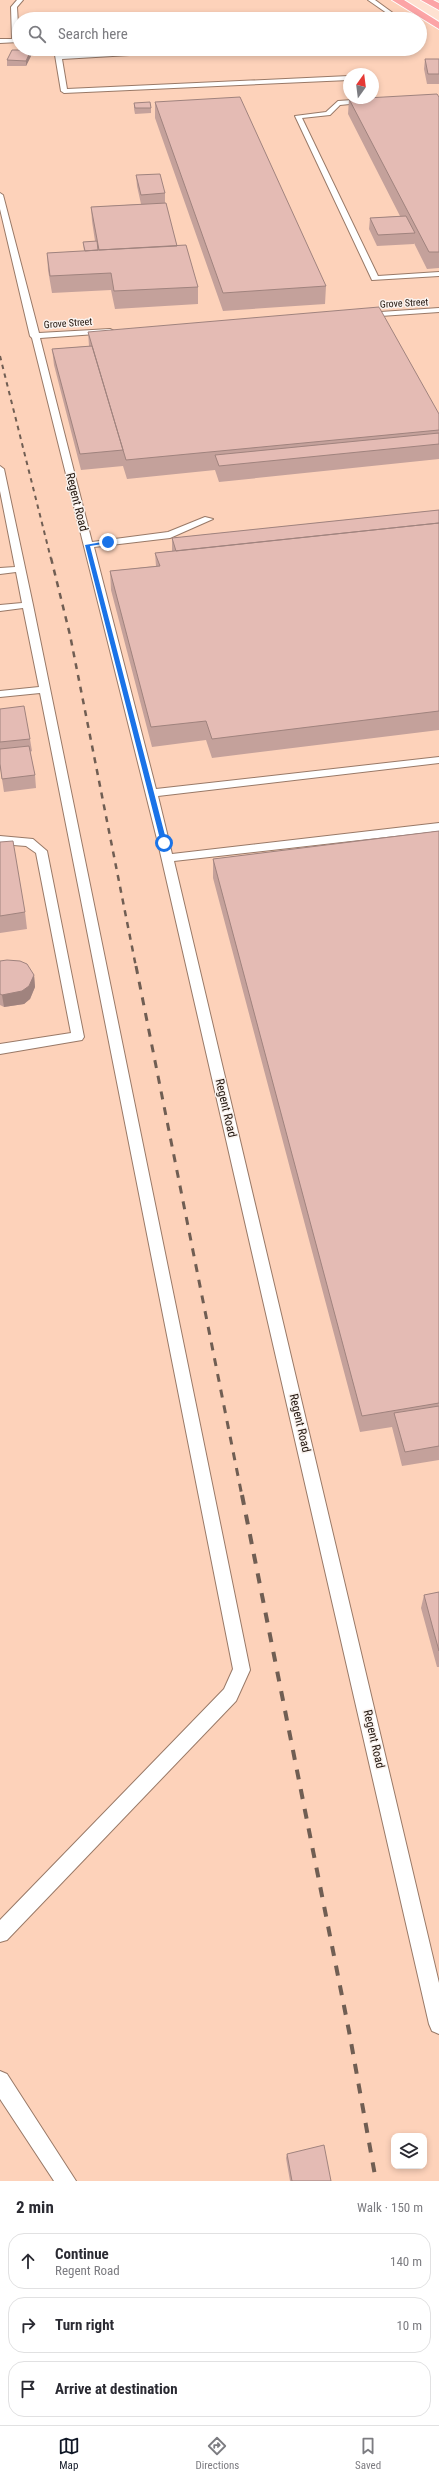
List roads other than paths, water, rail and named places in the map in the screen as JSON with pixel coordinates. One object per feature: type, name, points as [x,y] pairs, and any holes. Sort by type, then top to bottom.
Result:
[{"type":"highway","points":[[397,0],[416,12]]},
{"type":"highway","points":[[426,0],[439,7]]},
{"type":"highway","points":[[427,19],[439,26]]},
{"type":"lane","points":[[14,12],[14,7],[20,0]]},
{"type":"lane","points":[[371,0],[391,12]]},
{"type":"lane","points":[[0,41],[12,40]]},
{"type":"lane","points":[[80,56],[59,57],[64,92],[343,78]]},
{"type":"lane","points":[[343,103],[338,103],[328,114],[298,116],[375,278],[439,274]]},
{"type":"lane","name":"Regent Road","points":[[0,195],[34,336],[168,858],[439,2024]]},
{"type":"lane","name":"Grove Street","points":[[360,315],[439,310]]},
{"type":"lane","name":"Grove Street","points":[[34,336],[122,330]]},
{"type":"lane","points":[[0,469],[2,491],[28,605],[242,1670],[230,1695],[0,1933]]},
{"type":"lane","points":[[87,545],[170,535],[208,519]]},
{"type":"lane","points":[[0,570],[20,569]]},
{"type":"lane","points":[[0,608],[28,605]]},
{"type":"lane","points":[[0,694],[44,689]]},
{"type":"lane","points":[[151,793],[439,760]]},
{"type":"lane","points":[[168,858],[439,827]]},
{"type":"lane","points":[[0,840],[29,842],[41,851],[78,1037],[0,1049]]},
{"type":"lane","points":[[0,2081],[66,2181]]},
{"type":"railway","points":[[0,356],[51,559]]},
{"type":"railway","points":[[51,558],[70,635],[136,967]]},
{"type":"railway","points":[[136,966],[242,1496]]},
{"type":"railway","points":[[242,1495],[349,2031],[376,2181]]}]
